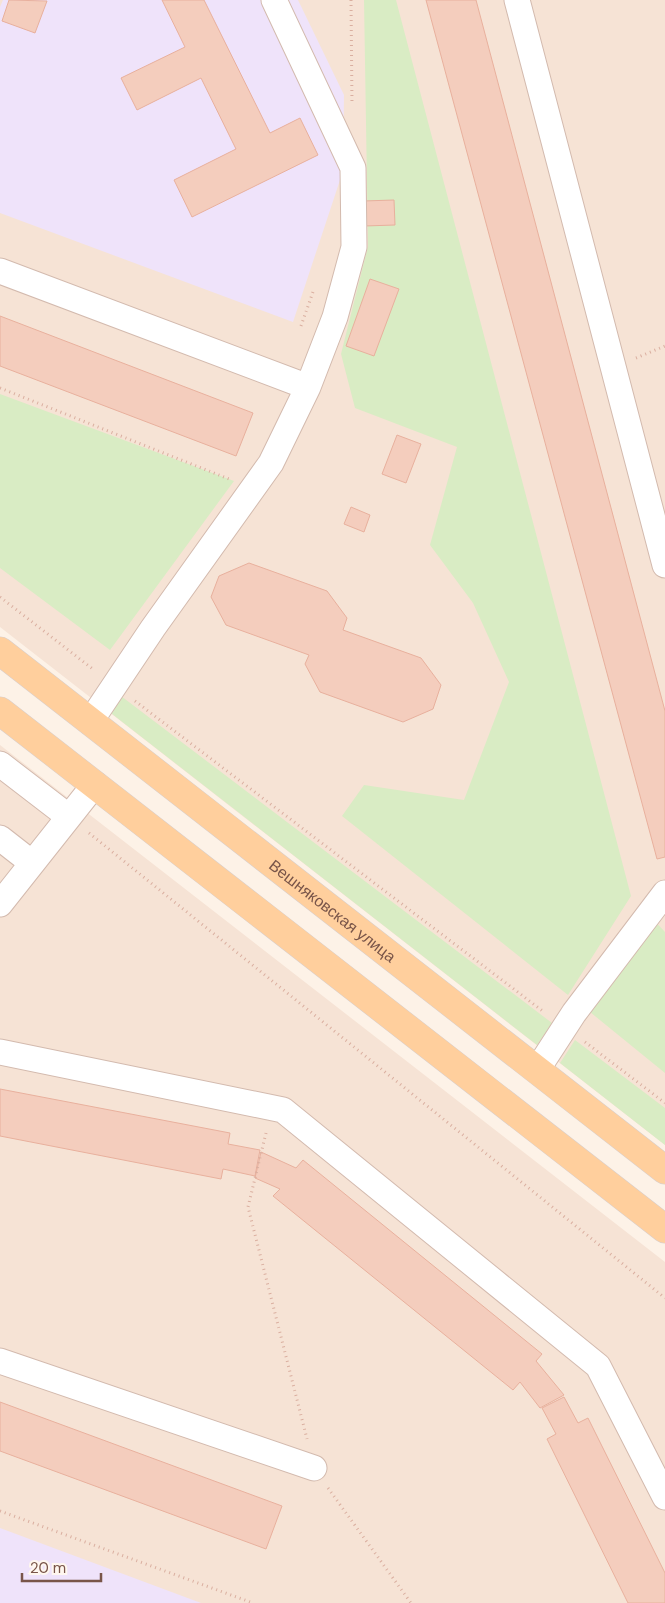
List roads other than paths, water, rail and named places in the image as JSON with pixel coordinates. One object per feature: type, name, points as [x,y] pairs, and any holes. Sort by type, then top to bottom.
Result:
[{"type":"main road","name":"Вешняковская улица","points":[[0,652],[665,1170]]},
{"type":"main road","points":[[0,711],[665,1229]]},
{"type":"lane","points":[[90,722],[114,685],[271,463],[308,388],[335,317],[354,247],[353,168],[274,0]]},
{"type":"lane","points":[[517,0],[665,565]]},
{"type":"lane","points":[[0,271],[308,388]]},
{"type":"lane","points":[[0,764],[69,817]]},
{"type":"lane","points":[[0,904],[95,784]]},
{"type":"lane","points":[[0,838],[32,863]]},
{"type":"lane","points":[[537,1070],[565,1028],[665,893]]},
{"type":"lane","points":[[0,1052],[283,1110],[598,1366],[665,1497]]},
{"type":"lane","points":[[0,1361],[314,1468]]}]
